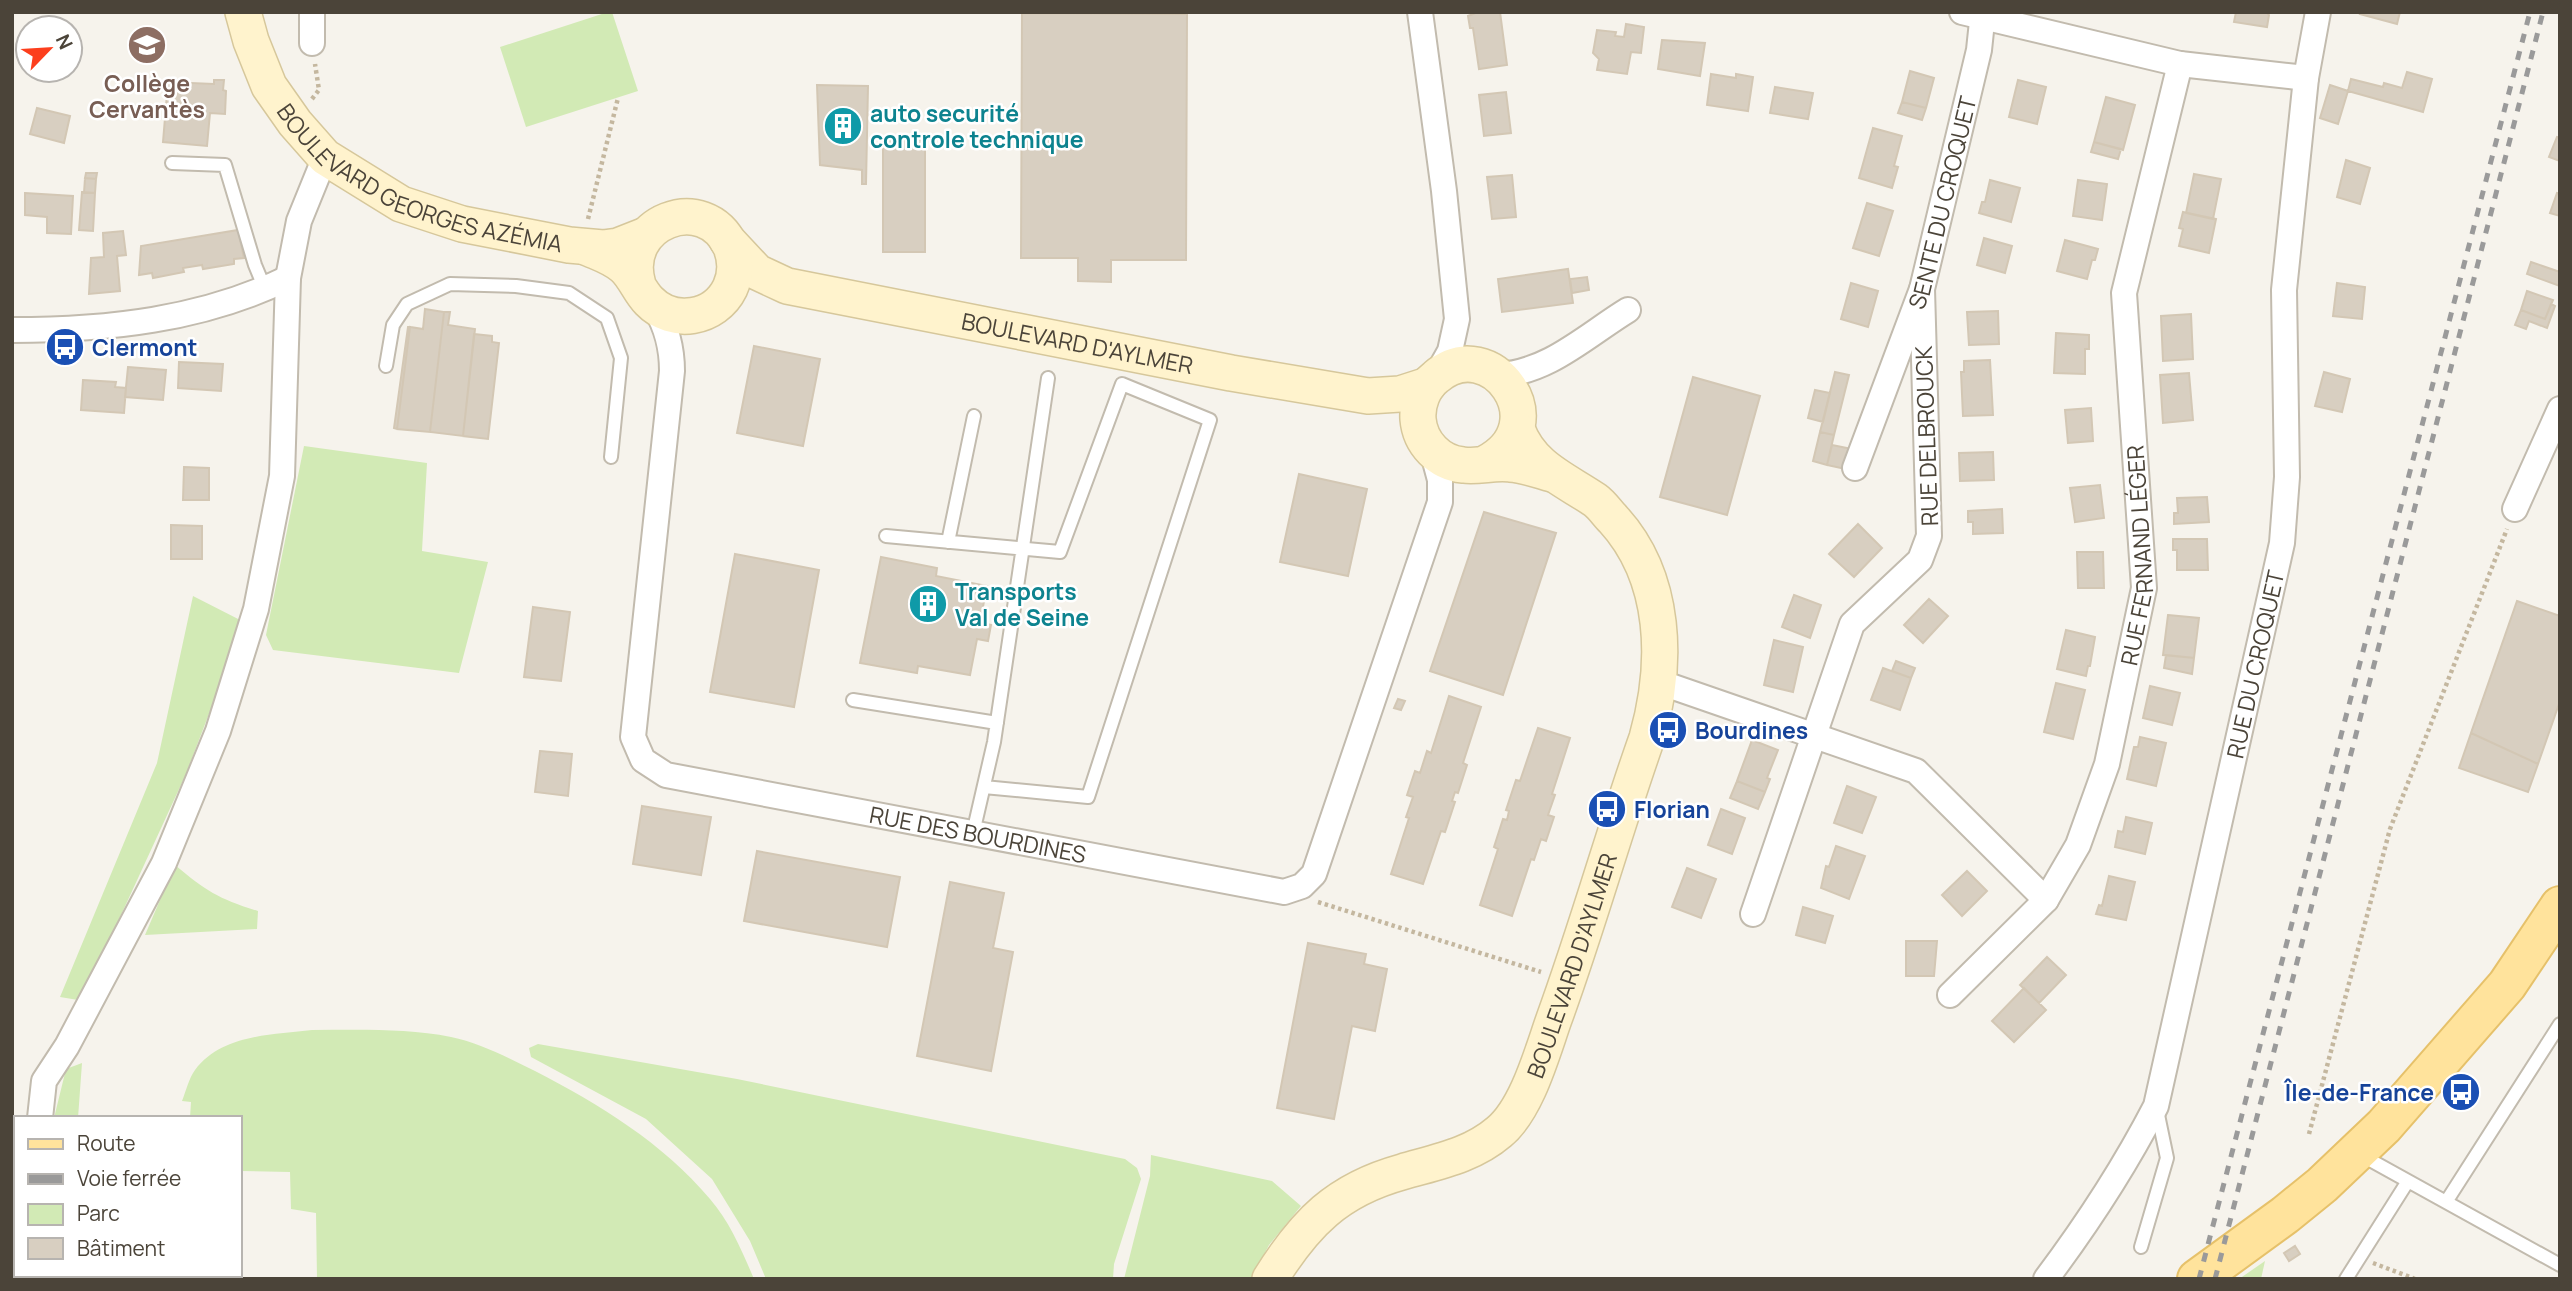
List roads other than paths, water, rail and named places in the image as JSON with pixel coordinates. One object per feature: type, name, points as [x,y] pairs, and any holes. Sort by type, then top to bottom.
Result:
[{"type":"main road","points":[[2197,1279],[2285,1215],[2357,1152],[2416,1093],[2507,985],[2560,906]]},
{"type":"street","name":"BOULEVARD GEORGES AZÉMIA","points":[[243,12],[269,86],[295,123],[325,157],[401,204],[462,224],[584,247],[615,260],[647,296]]},
{"type":"street","points":[[312,12],[312,43]]},
{"type":"street","points":[[1420,12],[1444,191],[1457,319],[1468,348],[1508,385],[1517,418]]},
{"type":"street","name":"RUE DU CROQUET","points":[[2046,1279],[2126,1163],[2156,1106],[2283,543],[2287,477],[2284,290],[2306,78],[2318,12]]},
{"type":"street","points":[[1976,14],[2180,64],[2306,78]]},
{"type":"street","name":"SENTE DU CROQUET","points":[[1855,468],[1922,289],[1979,50],[1976,14]]},
{"type":"street","name":"RUE FERNAND LÉGER","points":[[1950,995],[2046,900],[2078,845],[2107,764],[2144,588],[2124,293],[2180,64]]},
{"type":"street","points":[[40,1116],[44,1082],[67,1046],[169,851],[218,731],[257,609],[282,476],[288,278],[299,221],[325,157]]},
{"type":"street","points":[[691,217],[711,224],[727,240],[734,261],[734,272],[730,288],[714,306],[681,317],[670,314],[647,296],[635,258],[646,235],[663,222],[691,217]]},
{"type":"street","name":"BOULEVARD GEORGES AZÉMIA","points":[[584,247],[618,246],[646,235]]},
{"type":"street","name":"BOULEVARD D'AYLMER","points":[[727,240],[757,272],[787,286],[1123,368],[1368,396],[1400,394],[1432,381]]},
{"type":"street","points":[[12,330],[67,330],[144,323],[206,308],[265,289],[288,278]]},
{"type":"street","name":"BOULEVARD D'AYLMER","points":[[714,306],[755,289],[787,286]]},
{"type":"street","name":"RUE DELBROUCK","points":[[1753,914],[1852,624],[1920,560],[1929,536],[1922,289]]},
{"type":"street","name":"RUE DES BOURDINES","points":[[647,296],[667,331],[672,351],[672,371],[633,737],[643,760],[666,775],[1284,892],[1301,886],[1314,874],[1440,502]]},
{"type":"street","name":"RUE DES BOURDINES","points":[[672,371],[697,322],[714,306]]},
{"type":"street","points":[[1432,381],[1456,366],[1520,373],[1550,360],[1628,310]]},
{"type":"street","points":[[1440,502],[1440,480],[1426,440],[1419,407],[1450,351],[1457,319]]},
{"type":"street","points":[[1440,502],[1458,479],[1505,450],[1527,386],[1550,360]]},
{"type":"street","name":"BOULEVARD D'AYLMER","points":[[1368,396],[1397,411],[1426,440]]},
{"type":"street","points":[[2515,509],[2560,409]]},
{"type":"street","name":"BOULEVARD D'AYLMER","points":[[1270,1279],[1311,1221],[1352,1191],[1397,1173],[1460,1156],[1500,1132],[1528,1093],[1568,981],[1655,711],[1659,682],[1659,621],[1651,583],[1630,538],[1597,502],[1552,474],[1534,459],[1517,418]]},
{"type":"street","points":[[1426,440],[1451,463],[1482,464]]},
{"type":"street","name":"BOULEVARD D'AYLMER","points":[[1482,464],[1527,466],[1552,474]]},
{"type":"street","points":[[1659,682],[1916,771],[2046,900]]},
{"type":"lane","points":[[172,163],[225,165],[265,289]]},
{"type":"lane","points":[[386,366],[393,325],[407,304],[450,284],[516,286],[569,293],[607,318],[621,358],[611,457]]},
{"type":"lane","points":[[886,536],[1060,552],[1123,368],[1210,420],[1088,797],[984,787]]},
{"type":"lane","points":[[973,833],[997,723],[1048,378]]},
{"type":"lane","points":[[948,542],[974,416]]},
{"type":"lane","points":[[853,700],[997,723]]},
{"type":"lane","points":[[2445,1202],[2560,1024]]},
{"type":"lane","points":[[2141,1247],[2167,1158],[2156,1106]]},
{"type":"lane","points":[[2357,1152],[2560,1265]]},
{"type":"lane","points":[[2346,1279],[2408,1181]]},
{"type":"railway","points":[[2199,1279],[2530,12]]},
{"type":"railway","points":[[2215,1279],[2543,12]]},
{"type":"place","name":"Collège Cervantès","points":[[147,45]]},
{"type":"place","name":"auto securité controle technique","points":[[843,126]]},
{"type":"place","name":"Clermont","points":[[65,347]]},
{"type":"place","name":"Transports Val de Seine","points":[[928,604]]},
{"type":"place","name":"Bourdines","points":[[1668,730]]},
{"type":"place","name":"Florian","points":[[1607,809]]},
{"type":"place","name":"Île-de-France","points":[[2461,1092]]}]
